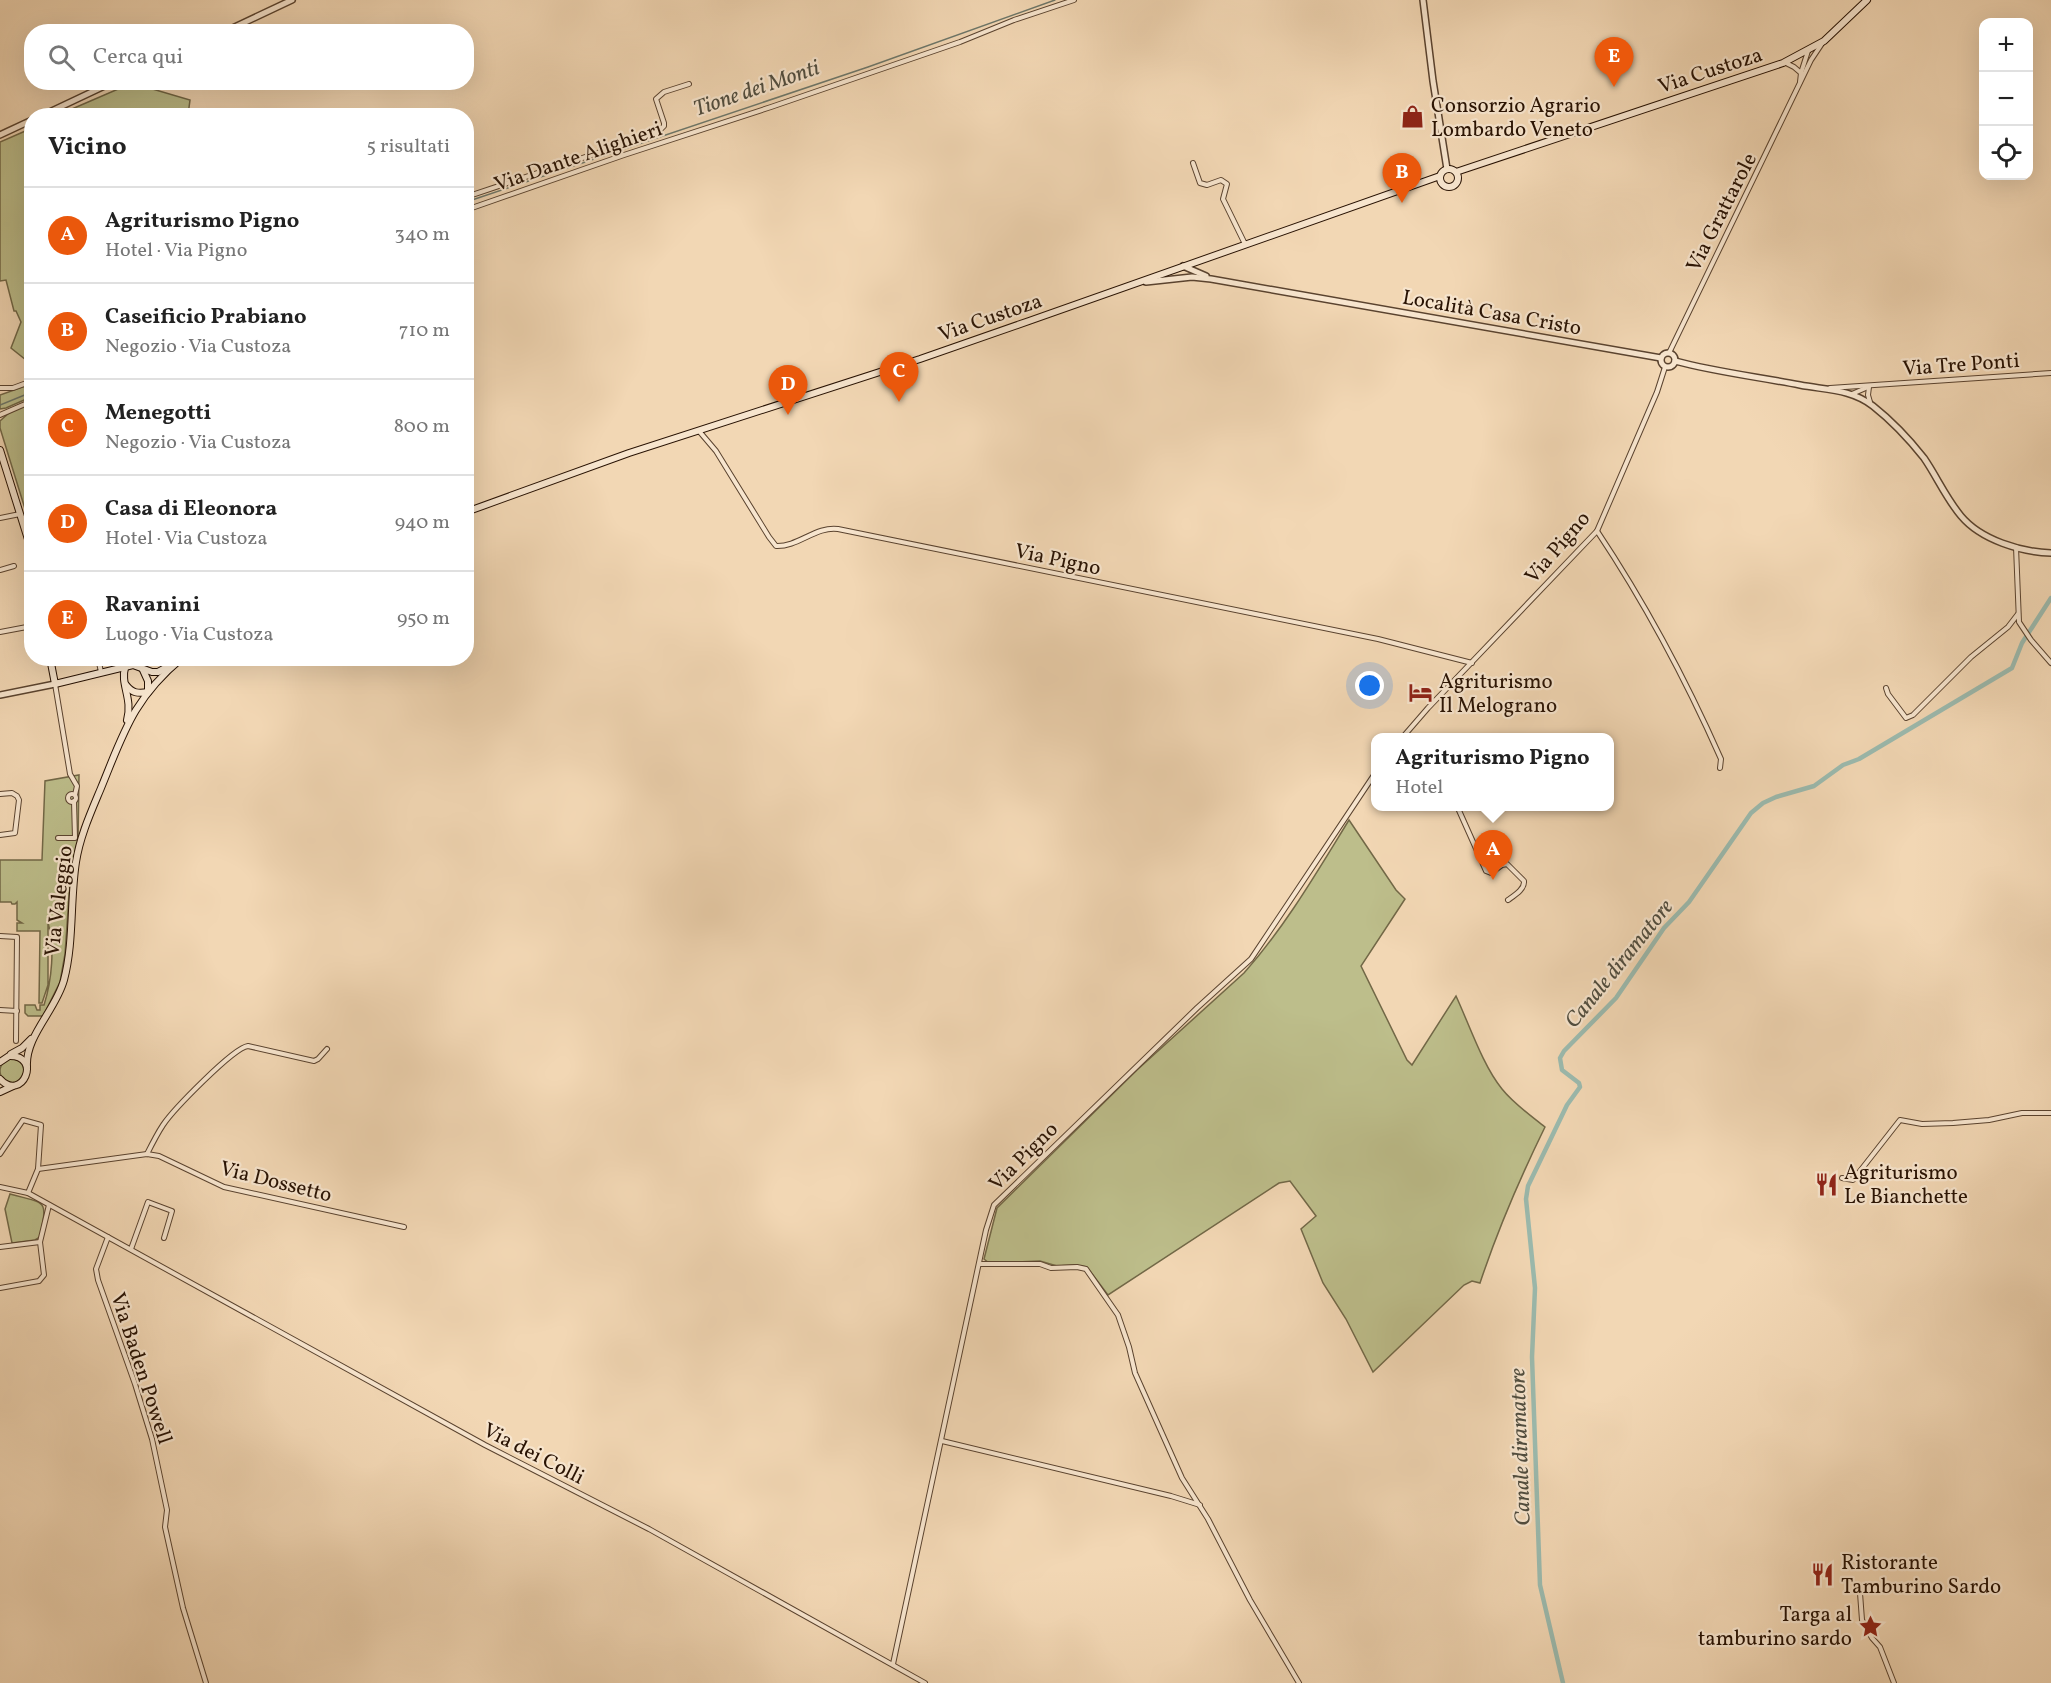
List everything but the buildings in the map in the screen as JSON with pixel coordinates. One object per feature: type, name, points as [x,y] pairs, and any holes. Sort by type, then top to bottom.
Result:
[{"type":"main road","name":"Via Custoza","points":[[1456,172],[1783,63],[1824,41],[1867,0]]},
{"type":"main road","name":"Via Custoza","points":[[1421,184],[1451,187],[1479,165]]},
{"type":"main road","points":[[1447,169],[1456,172],[1457,183]]},
{"type":"main road","name":"Via Custoza","points":[[474,509],[698,430],[920,359],[1421,184],[1440,176],[1447,169]]},
{"type":"main road","points":[[1440,176],[1444,186]]},
{"type":"main road","points":[[0,450],[24,524]]},
{"type":"main road","points":[[51,666],[54,684],[125,668],[140,668],[158,672],[168,666]]},
{"type":"main road","points":[[122,736],[135,710],[172,666]]},
{"type":"main road","points":[[122,736],[129,712],[125,668]]},
{"type":"main road","points":[[140,668],[148,681],[148,692]]},
{"type":"main road","points":[[103,673],[114,673],[125,682],[129,689],[139,694],[148,692]]},
{"type":"main road","name":"Via Valeggio","points":[[15,1086],[23,1081],[27,1072],[27,1054],[64,982],[75,868],[80,846],[122,736]]},
{"type":"main road","name":"Via Valeggio","points":[[2,1060],[22,1048],[36,1034]]},
{"type":"main road","points":[[2,1060],[9,1056],[19,1057],[23,1059],[27,1067]]},
{"type":"main road","points":[[0,1079],[15,1086]]},
{"type":"main road","points":[[0,1092],[15,1086]]},
{"type":"street","points":[[241,24],[292,0]]},
{"type":"street","name":"Via Dante Alighieri","points":[[474,207],[960,42],[1014,20],[1074,0]]},
{"type":"street","points":[[1423,0],[1447,169]]},
{"type":"street","name":"Via Grattarole","points":[[1669,353],[1811,60],[1824,41]]},
{"type":"street","points":[[1808,51],[1811,60]]},
{"type":"street","name":"Via Grattarole","points":[[1800,85],[1808,51]]},
{"type":"street","points":[[1783,63],[1788,63],[1801,73]]},
{"type":"street","points":[[474,194],[657,133],[664,126],[656,99],[658,96],[689,84]]},
{"type":"street","points":[[58,108],[96,90]]},
{"type":"street","points":[[0,135],[24,124]]},
{"type":"street","points":[[1193,163],[1200,183],[1207,185],[1221,180],[1227,184],[1228,188],[1223,199],[1245,244]]},
{"type":"street","points":[[1200,260],[1203,275]]},
{"type":"street","points":[[1182,266],[1211,279]]},
{"type":"street","points":[[1182,266],[1185,274],[1192,277]]},
{"type":"street","points":[[1130,285],[1158,279],[1192,277],[1211,279]]},
{"type":"street","name":"Località Casa Cristo","points":[[1211,279],[1661,358]]},
{"type":"street","points":[[1669,353],[1673,355],[1675,361],[1671,366],[1665,367],[1661,364],[1661,358],[1669,353]]},
{"type":"street","points":[[1675,361],[1852,394],[1872,406],[1911,443],[1925,460],[1954,507],[1976,530],[2031,552],[2051,553]]},
{"type":"street","name":"Via Pigno","points":[[1408,733],[1597,531],[1657,392],[1665,367]]},
{"type":"street","name":"Via Tre Ponti","points":[[1827,388],[2051,373]]},
{"type":"street","points":[[0,388],[13,388],[24,384]]},
{"type":"street","points":[[1852,394],[1858,386]]},
{"type":"street","points":[[1852,394],[1871,386]]},
{"type":"street","points":[[1871,386],[1868,395],[1872,406]]},
{"type":"street","points":[[0,415],[24,404]]},
{"type":"street","name":"Via Pigno","points":[[698,430],[716,452],[776,546],[826,530],[838,529],[1378,639],[1472,663]]},
{"type":"street","points":[[0,518],[21,513]]},
{"type":"street","points":[[1597,531],[1690,691],[1721,759],[1720,768]]},
{"type":"street","points":[[2016,547],[2019,622],[2051,663]]},
{"type":"street","points":[[0,570],[14,566]]},
{"type":"street","points":[[1886,688],[1906,718],[1912,716],[1971,657],[2008,627],[2018,614]]},
{"type":"street","points":[[0,632],[24,628]]},
{"type":"street","points":[[101,666],[103,673]]},
{"type":"street","points":[[0,695],[54,684],[70,774],[76,782],[77,791],[74,801],[75,838],[58,838]]},
{"type":"street","name":"Via Pigno","points":[[893,1664],[986,1230],[994,1205],[1251,959],[1371,779]]},
{"type":"street","points":[[0,794],[12,793],[19,801],[15,833],[0,835]]},
{"type":"street","points":[[1459,811],[1486,871],[1491,873],[1507,864],[1524,880],[1521,890],[1508,900]]},
{"type":"street","points":[[0,936],[18,937],[16,1041]]},
{"type":"street","points":[[0,1010],[17,1011]]},
{"type":"street","points":[[147,1154],[164,1124],[233,1052],[248,1046],[314,1061],[327,1049]]},
{"type":"street","points":[[1842,1178],[1853,1180],[1900,1120],[1922,1124],[1953,1123],[1989,1120],[2022,1113],[2051,1113]]},
{"type":"street","points":[[0,1154],[23,1120],[42,1125],[38,1169],[28,1193]]},
{"type":"street","name":"Via Dossetto","points":[[38,1169],[147,1154],[159,1156],[224,1187],[404,1227]]},
{"type":"street","name":"Via dei Colli","points":[[0,1187],[28,1193],[485,1445],[649,1529],[925,1683]]},
{"type":"street","points":[[131,1249],[148,1202],[172,1211],[164,1238]]},
{"type":"street","points":[[0,1287],[43,1279],[40,1242],[49,1205]]},
{"type":"street","name":"Via Baden Powell","points":[[108,1237],[96,1269],[98,1280],[152,1439],[167,1510],[165,1527],[183,1608],[206,1683]]},
{"type":"street","points":[[0,1247],[40,1242]]},
{"type":"street","points":[[979,1264],[1040,1264],[1051,1268],[1086,1269],[1118,1315],[1129,1347],[1134,1373],[1182,1478],[1200,1505],[1250,1600],[1299,1683]]},
{"type":"street","points":[[942,1442],[1160,1493],[1200,1505]]},
{"type":"street","points":[[1860,1593],[1862,1620],[1880,1647],[1894,1683]]},
{"type":"green space","points":[[116,90],[156,90],[190,100],[189,108],[74,108]]},
{"type":"green space","points":[[24,132],[24,358],[11,348],[21,322],[14,311],[6,280],[0,281],[0,142]]},
{"type":"green space","points":[[24,386],[24,400],[6,408],[0,409],[0,395]]},
{"type":"green space","points":[[24,406],[24,506],[0,428],[0,421],[9,413]]},
{"type":"green space","points":[[79,775],[78,841],[71,868],[65,954],[60,982],[43,1016],[28,1016],[25,1013],[25,1005],[35,1005],[37,1010],[40,1010],[40,1005],[44,1005],[47,995],[52,963],[50,932],[48,923],[48,985],[42,1003],[39,1003],[40,931],[17,931],[17,923],[22,923],[17,920],[17,902],[12,904],[11,902],[0,902],[0,860],[42,860],[45,781]]},
{"type":"green space","points":[[1349,820],[1396,890],[1405,899],[1361,966],[1407,1060],[1412,1065],[1456,996],[1495,1080],[1512,1100],[1545,1127],[1510,1204],[1480,1283],[1472,1281],[1464,1285],[1373,1372],[1346,1319],[1323,1283],[1301,1229],[1316,1216],[1290,1181],[1279,1183],[1108,1295],[1087,1267],[1057,1266],[1040,1261],[989,1263],[984,1259],[997,1208],[1137,1070],[1244,973],[1287,918]]},
{"type":"green space","points":[[12,1059],[20,1063],[24,1071],[20,1079],[12,1083],[4,1079],[0,1071],[4,1063]]},
{"type":"green space","points":[[10,1194],[31,1199],[42,1205],[44,1215],[40,1237],[35,1240],[12,1243],[5,1209]]},
{"type":"waterway","name":"Tione dei Monti","points":[[474,199],[868,67],[1055,0]]},
{"type":"waterway","name":"Tione dei Monti","points":[[0,405],[24,395]]},
{"type":"waterway","name":"Canale diramatore","points":[[1563,1683],[1540,1585],[1532,1357],[1535,1288],[1526,1199],[1528,1186],[1567,1105],[1580,1087],[1579,1083],[1562,1070],[1560,1058],[1564,1051],[1616,998],[1664,928],[1689,902],[1751,813],[1763,803],[1776,797],[1814,786],[1843,765],[1859,759],[2012,668],[2022,643],[2051,598]]},
{"type":"place","name":"Ravanini","points":[[1614,87]]},
{"type":"place","name":"Consorzio Agrario Lombardo Veneto","points":[[1413,117]]},
{"type":"place","name":"Caseificio Prabiano","points":[[1402,203]]},
{"type":"place","name":"Menegotti","points":[[899,402]]},
{"type":"place","name":"Casa di Eleonora","points":[[788,415]]},
{"type":"place","name":"Agriturismo Il Melograno","points":[[1421,693]]},
{"type":"place","name":"Agriturismo Pigno","points":[[1493,880]]},
{"type":"place","name":"Agriturismo Le Bianchette","points":[[1826,1184]]},
{"type":"place","name":"Ristorante Tamburino Sardo","points":[[1823,1574]]},
{"type":"place","name":"Targa al tamburino sardo","points":[[1870,1626]]}]
